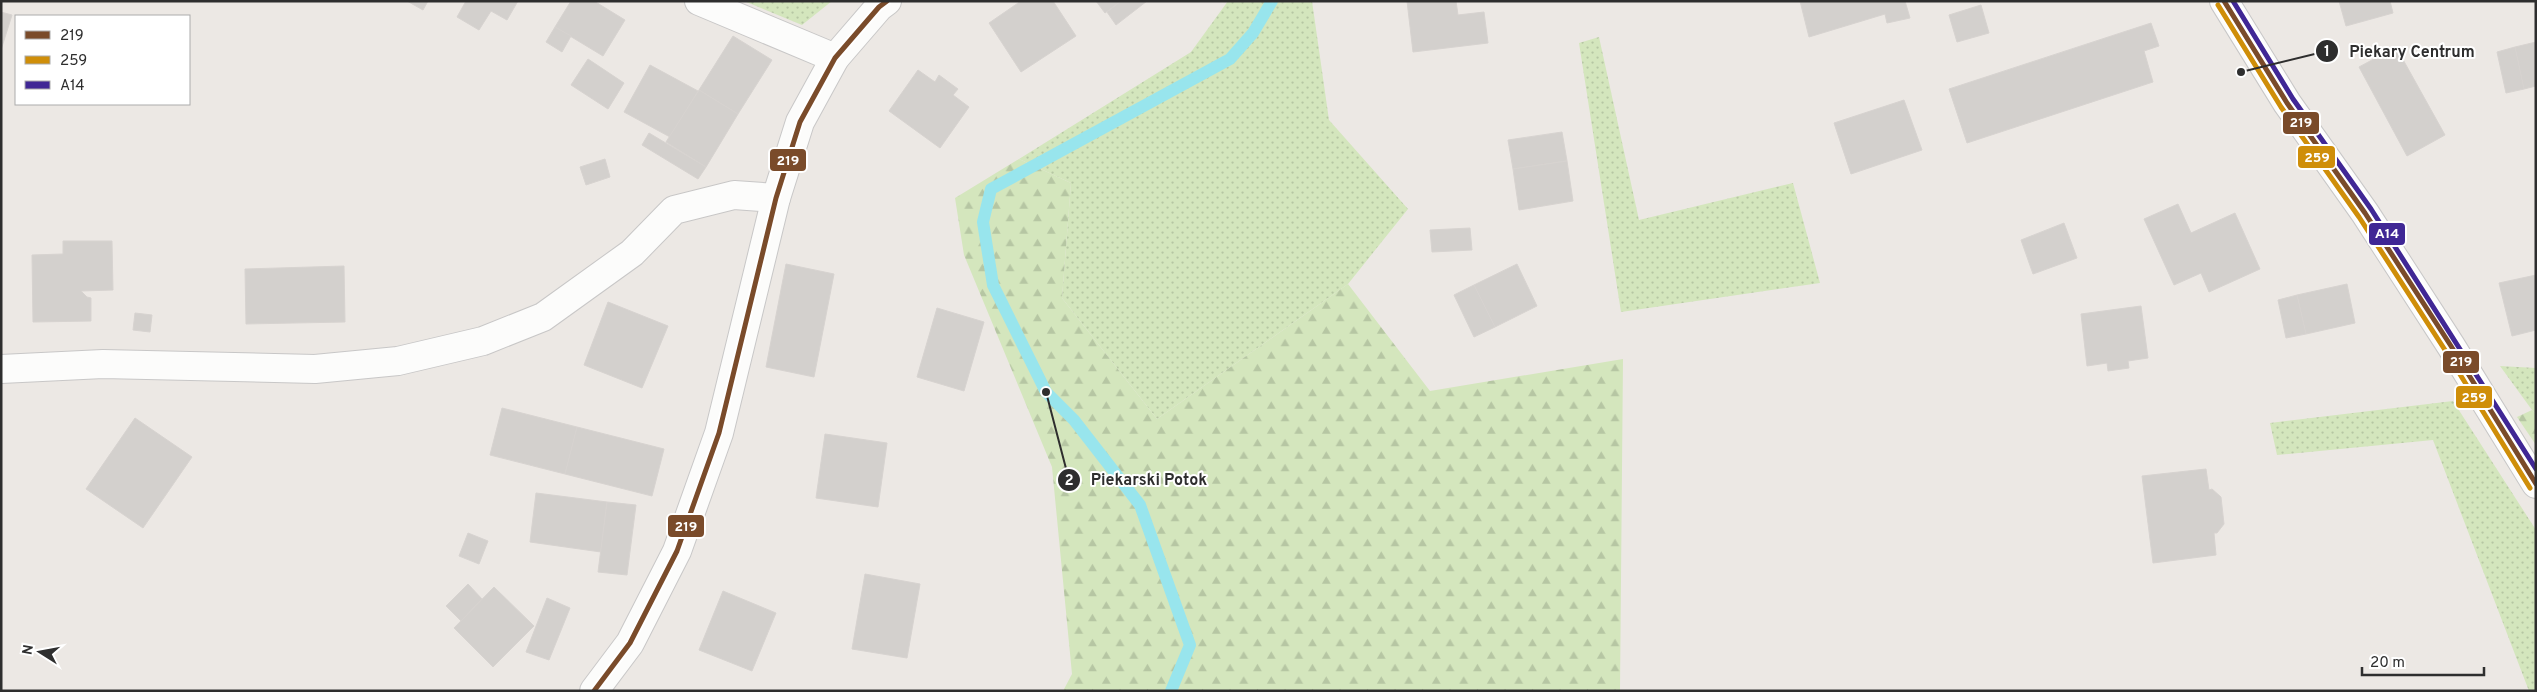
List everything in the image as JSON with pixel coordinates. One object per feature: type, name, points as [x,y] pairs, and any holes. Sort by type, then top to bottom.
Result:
[{"type":"street","points":[[699,1],[835,58]]},
{"type":"street","points":[[594,691],[630,642],[677,551],[719,433],[776,198],[800,122],[835,58],[879,7],[887,1]]},
{"type":"street","points":[[2224,1],[2287,102],[2365,213],[2414,288],[2536,484]]},
{"type":"street","points":[[1,370],[103,364],[315,368],[398,362],[483,341],[543,317],[632,253],[674,210],[734,195],[776,198]]},
{"type":"green space","points":[[744,1],[832,1],[802,25]]},
{"type":"green space","points":[[1228,1],[1312,1],[1329,120],[1408,209],[1348,284],[1157,419],[1062,298],[1071,183],[1019,159],[1191,52]]},
{"type":"green space","points":[[1599,37],[1639,220],[1793,183],[1820,283],[1621,312],[1579,43]]},
{"type":"green space","points":[[1019,159],[1071,183],[1062,298],[1157,419],[1348,284],[1430,391],[1623,359],[1620,691],[1063,691],[1072,674],[1052,467],[964,255],[955,198]]},
{"type":"green space","points":[[2500,366],[2536,368],[2536,414],[2532,410]]},
{"type":"green space","points":[[2453,401],[2536,530],[2536,691],[2529,691],[2433,440],[2277,455],[2270,423]]},
{"type":"green space","points":[[2532,410],[2536,414],[2536,445],[2517,417]]},
{"type":"building","points":[[407,1],[428,1],[423,10]]},
{"type":"building","points":[[466,1],[518,1],[507,20],[491,11],[479,30],[457,17]]},
{"type":"building","points":[[571,1],[594,1],[625,20],[603,56],[555,27]]},
{"type":"building","points":[[1021,1],[1053,1],[1076,36],[1021,72],[989,23]]},
{"type":"building","points":[[1096,1],[1121,1],[1105,13]]},
{"type":"building","points":[[1121,1],[1147,1],[1116,25],[1107,12]]},
{"type":"building","points":[[1407,1],[1456,1],[1458,15],[1484,12],[1488,43],[1413,52]]},
{"type":"building","points":[[1800,1],[1905,1],[1910,18],[1887,23],[1885,14],[1809,37]]},
{"type":"building","points":[[2339,1],[2390,1],[2393,13],[2346,26]]},
{"type":"building","points":[[1981,5],[1989,33],[1957,42],[1949,15]]},
{"type":"building","points":[[1,12],[12,15],[1,50]]},
{"type":"building","points":[[2151,23],[2159,46],[2144,51],[2153,82],[1967,143],[1949,89]]},
{"type":"building","points":[[555,27],[571,36],[562,52],[546,42]]},
{"type":"building","points":[[733,36],[772,60],[738,114],[699,90]]},
{"type":"building","points":[[2536,42],[2536,86],[2524,89],[2515,47]]},
{"type":"building","points":[[2396,47],[2445,135],[2407,156],[2359,67]]},
{"type":"building","points":[[2515,47],[2524,89],[2506,93],[2497,52]]},
{"type":"building","points":[[588,59],[624,83],[608,109],[571,85]]},
{"type":"building","points":[[650,65],[698,91],[670,137],[624,112]]},
{"type":"building","points":[[918,70],[935,82],[939,75],[958,89],[953,95],[969,107],[940,148],[889,111]]},
{"type":"building","points":[[699,90],[738,114],[706,167],[666,142]]},
{"type":"building","points":[[1904,100],[1922,150],[1851,174],[1834,123]]},
{"type":"building","points":[[1562,132],[1567,161],[1513,169],[1508,140]]},
{"type":"building","points":[[649,133],[706,167],[698,179],[642,145]]},
{"type":"building","points":[[605,159],[610,177],[586,185],[580,167]]},
{"type":"building","points":[[1567,161],[1573,201],[1519,210],[1513,169]]},
{"type":"building","points":[[2178,204],[2191,233],[2235,213],[2260,269],[2209,292],[2201,273],[2174,285],[2144,219]]},
{"type":"building","points":[[2064,223],[2077,258],[2033,274],[2021,240]]},
{"type":"building","points":[[1470,228],[1472,250],[1432,252],[1430,230]]},
{"type":"building","points":[[63,241],[112,241],[113,290],[81,291],[91,298],[91,321],[33,322],[32,255],[63,254]]},
{"type":"building","points":[[786,264],[834,274],[814,377],[766,367]]},
{"type":"building","points":[[1517,264],[1537,306],[1495,327],[1474,285]]},
{"type":"building","points":[[344,266],[345,322],[246,324],[245,269]]},
{"type":"building","points":[[2536,275],[2536,330],[2512,336],[2499,283]]},
{"type":"building","points":[[2347,284],[2355,323],[2306,334],[2297,295]]},
{"type":"building","points":[[1474,285],[1495,327],[1474,337],[1454,295]]},
{"type":"building","points":[[2297,295],[2306,334],[2286,338],[2278,300]]},
{"type":"building","points":[[608,302],[668,326],[642,388],[584,365]]},
{"type":"building","points":[[2141,306],[2148,358],[2128,361],[2129,368],[2108,371],[2107,363],[2087,366],[2081,314]]},
{"type":"building","points":[[937,308],[984,322],[964,391],[917,377]]},
{"type":"building","points":[[135,313],[152,315],[150,332],[133,330]]},
{"type":"building","points":[[502,408],[577,427],[565,474],[490,455]]},
{"type":"building","points":[[135,418],[192,457],[143,528],[86,489]]},
{"type":"building","points":[[577,427],[664,449],[652,496],[565,474]]},
{"type":"building","points":[[825,434],[887,443],[878,507],[816,498]]},
{"type":"building","points":[[2206,469],[2209,490],[2212,489],[2221,497],[2224,524],[2217,533],[2214,533],[2216,555],[2153,563],[2142,476]]},
{"type":"building","points":[[536,493],[607,502],[601,552],[530,542]]},
{"type":"building","points":[[607,502],[636,505],[627,575],[598,572]]},
{"type":"building","points":[[468,533],[488,541],[479,564],[459,556]]},
{"type":"building","points":[[865,574],[920,584],[907,658],[852,649]]},
{"type":"building","points":[[468,584],[482,599],[461,621],[446,606]]},
{"type":"building","points":[[494,587],[534,626],[493,667],[454,628]]},
{"type":"building","points":[[723,591],[776,613],[752,671],[699,650]]},
{"type":"building","points":[[547,598],[570,608],[549,660],[526,652]]},
{"type":"waterway","points":[[1171,691],[1190,645],[1140,505],[1074,420],[1046,392],[993,285],[983,222],[991,189],[1230,59],[1253,33],[1272,1]]},
{"type":"transit line","name":"219","points":[[594,691],[630,643],[677,551],[719,433],[776,198],[800,122],[835,58],[879,7],[887,1]]},
{"type":"transit line","name":"219","points":[[2224,1],[2287,103],[2365,213],[2451,346],[2536,484]]},
{"type":"transit line","name":"A14","points":[[2233,1],[2293,99],[2371,209],[2536,469]]},
{"type":"transit line","name":"259","points":[[2218,5],[2281,107],[2359,217],[2445,350],[2530,488]]},
{"type":"place","name":"Piekary Centrum","points":[[2241,72]]},
{"type":"place","name":"Piekarski Potok","points":[[1046,392]]}]
